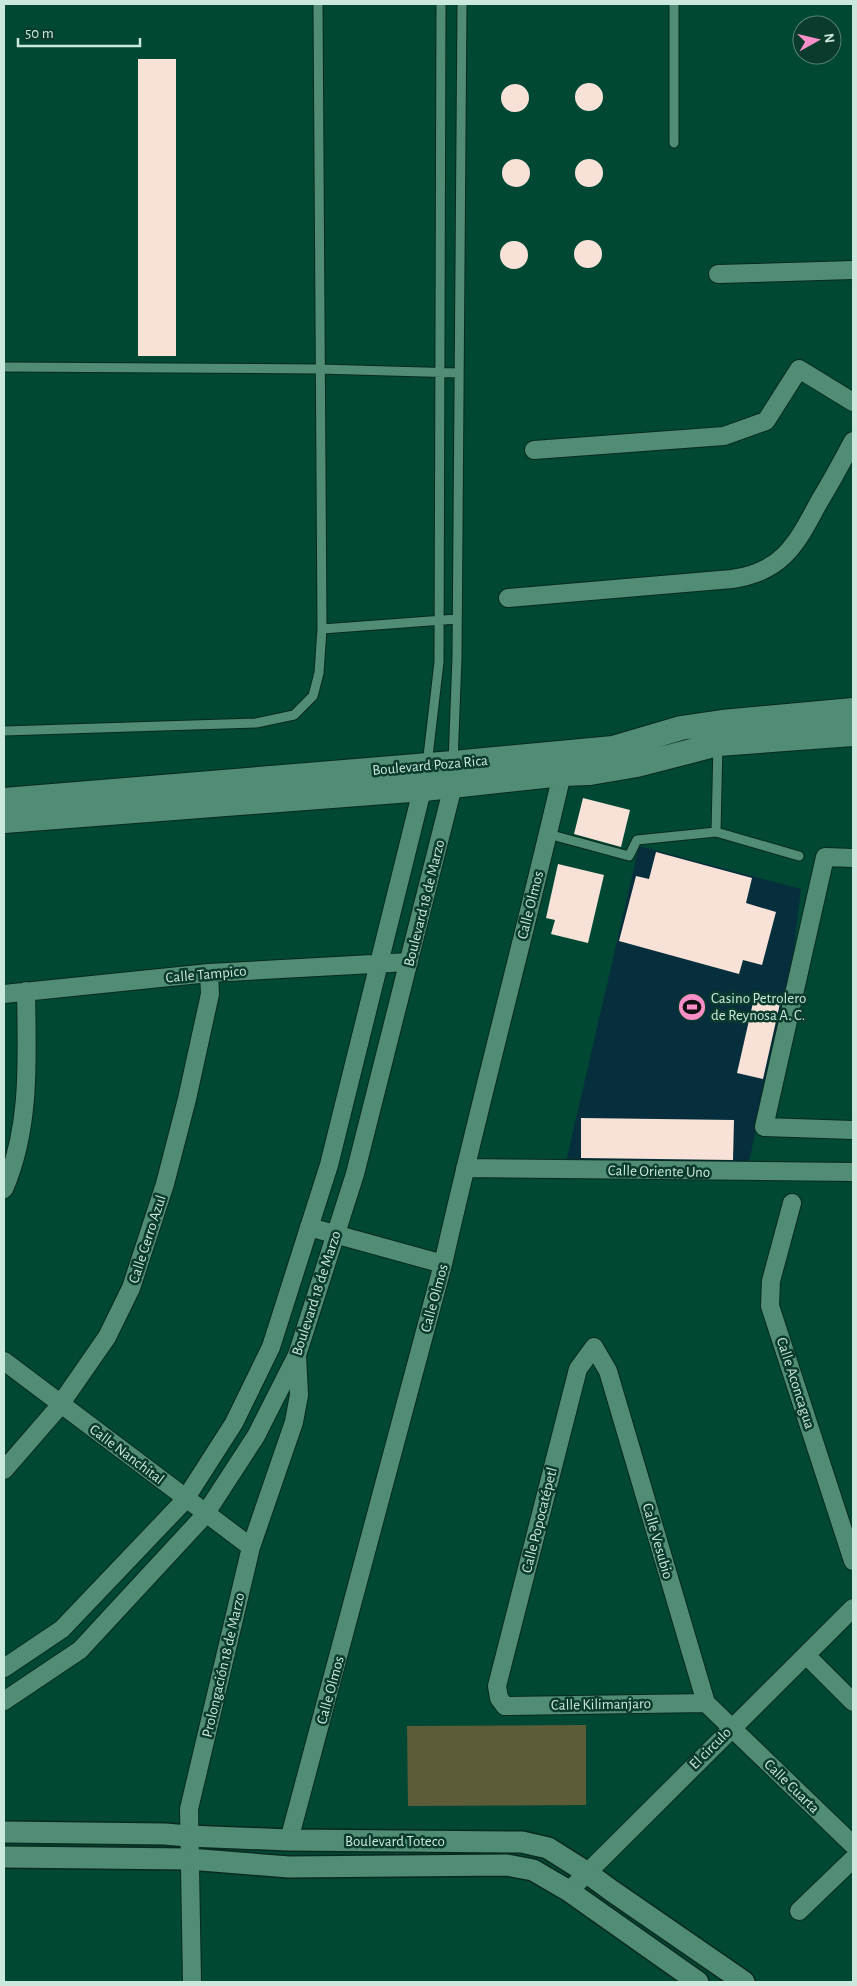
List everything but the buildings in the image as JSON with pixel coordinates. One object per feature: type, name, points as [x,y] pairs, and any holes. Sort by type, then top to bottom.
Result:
[{"type":"main road","name":"Boulevard Poza Rica","points":[[4,821],[424,789],[453,775],[562,763],[689,726],[853,710]]},
{"type":"main road","name":"Boulevard Poza Rica","points":[[562,763],[590,773],[618,769],[718,744],[853,734]]},
{"type":"main road","name":"Boulevard Poza Rica","points":[[4,800],[427,765],[453,775]]},
{"type":"street","points":[[718,274],[853,270]]},
{"type":"street","points":[[534,450],[724,436],[766,421],[799,369],[853,402]]},
{"type":"street","points":[[508,598],[732,579],[755,573],[780,559],[797,542],[853,442]]},
{"type":"street","name":"Calle Olmos","points":[[289,1840],[443,1264],[548,834],[562,763]]},
{"type":"street","name":"Boulevard 18 de Marzo","points":[[4,1668],[62,1629],[186,1498],[234,1423],[271,1347],[329,1165],[424,789],[427,765]]},
{"type":"street","name":"Boulevard 18 de Marzo","points":[[4,1701],[80,1650],[206,1514],[256,1436],[296,1355],[355,1174],[409,962],[453,775]]},
{"type":"street","points":[[853,858],[824,857],[764,1127],[853,1130]]},
{"type":"street","name":"Calle Tampico","points":[[4,994],[209,973],[409,962]]},
{"type":"street","name":"Calle Cerro Azul","points":[[4,1470],[60,1404],[107,1337],[131,1288],[165,1184],[187,1099],[210,994],[209,973]]},
{"type":"street","points":[[4,1189],[15,1158],[24,1116],[27,1063],[26,991]]},
{"type":"street","name":"Calle Oriente Uno","points":[[465,1168],[853,1172]]},
{"type":"street","name":"Calle Aconcagua","points":[[792,1204],[771,1281],[770,1306],[853,1561]]},
{"type":"street","points":[[309,1227],[443,1264]]},
{"type":"street","name":"Calle Popocatépetl","points":[[499,1698],[497,1686],[578,1370],[594,1347]]},
{"type":"street","name":"Calle Vesubio","points":[[594,1347],[608,1371],[706,1703],[731,1728]]},
{"type":"street","name":"Prolongación 18 de Marzo","points":[[192,1982],[189,1809],[251,1547],[294,1422],[299,1395],[296,1355]]},
{"type":"street","name":"Calle Nanchital","points":[[4,1361],[251,1547]]},
{"type":"street","name":"El circulo","points":[[569,1891],[853,1608]]},
{"type":"street","points":[[806,1655],[853,1702]]},
{"type":"street","name":"Calle Kilimanjaro","points":[[499,1698],[505,1706],[706,1703]]},
{"type":"street","name":"Calle Cuarta","points":[[731,1728],[853,1844]]},
{"type":"street","name":"Boulevard Toteco","points":[[4,1832],[165,1834],[289,1840],[522,1842],[548,1848],[586,1872],[729,1975]]},
{"type":"street","name":"Boulevard Toteco","points":[[4,1857],[189,1859],[289,1867],[506,1865],[533,1870],[569,1891],[700,1982]]},
{"type":"street","points":[[799,1911],[853,1859]]},
{"type":"street","points":[[700,1982],[729,1975]]},
{"type":"lane","points":[[4,731],[256,723],[294,715],[312,696],[319,672],[322,629],[318,4]]},
{"type":"lane","points":[[427,765],[438,662],[439,621],[442,4]]},
{"type":"lane","points":[[453,775],[457,619],[462,4]]},
{"type":"lane","points":[[674,4],[674,143]]},
{"type":"lane","points":[[4,367],[320,369],[459,373]]},
{"type":"lane","points":[[322,629],[457,619]]},
{"type":"lane","points":[[716,832],[718,744]]},
{"type":"lane","points":[[548,834],[629,856],[637,840],[716,832],[799,856]]},
{"type":"shaded area","points":[[586,1725],[586,1805],[408,1806],[407,1726]]},
{"type":"water","name":"Casino Petrolero de Reynosa A. C.","points":[[639,846],[801,889],[793,955],[748,1167],[566,1162]]},
{"type":"place","name":"Casino Petrolero de Reynosa A. C.","points":[[692,1007]]}]
